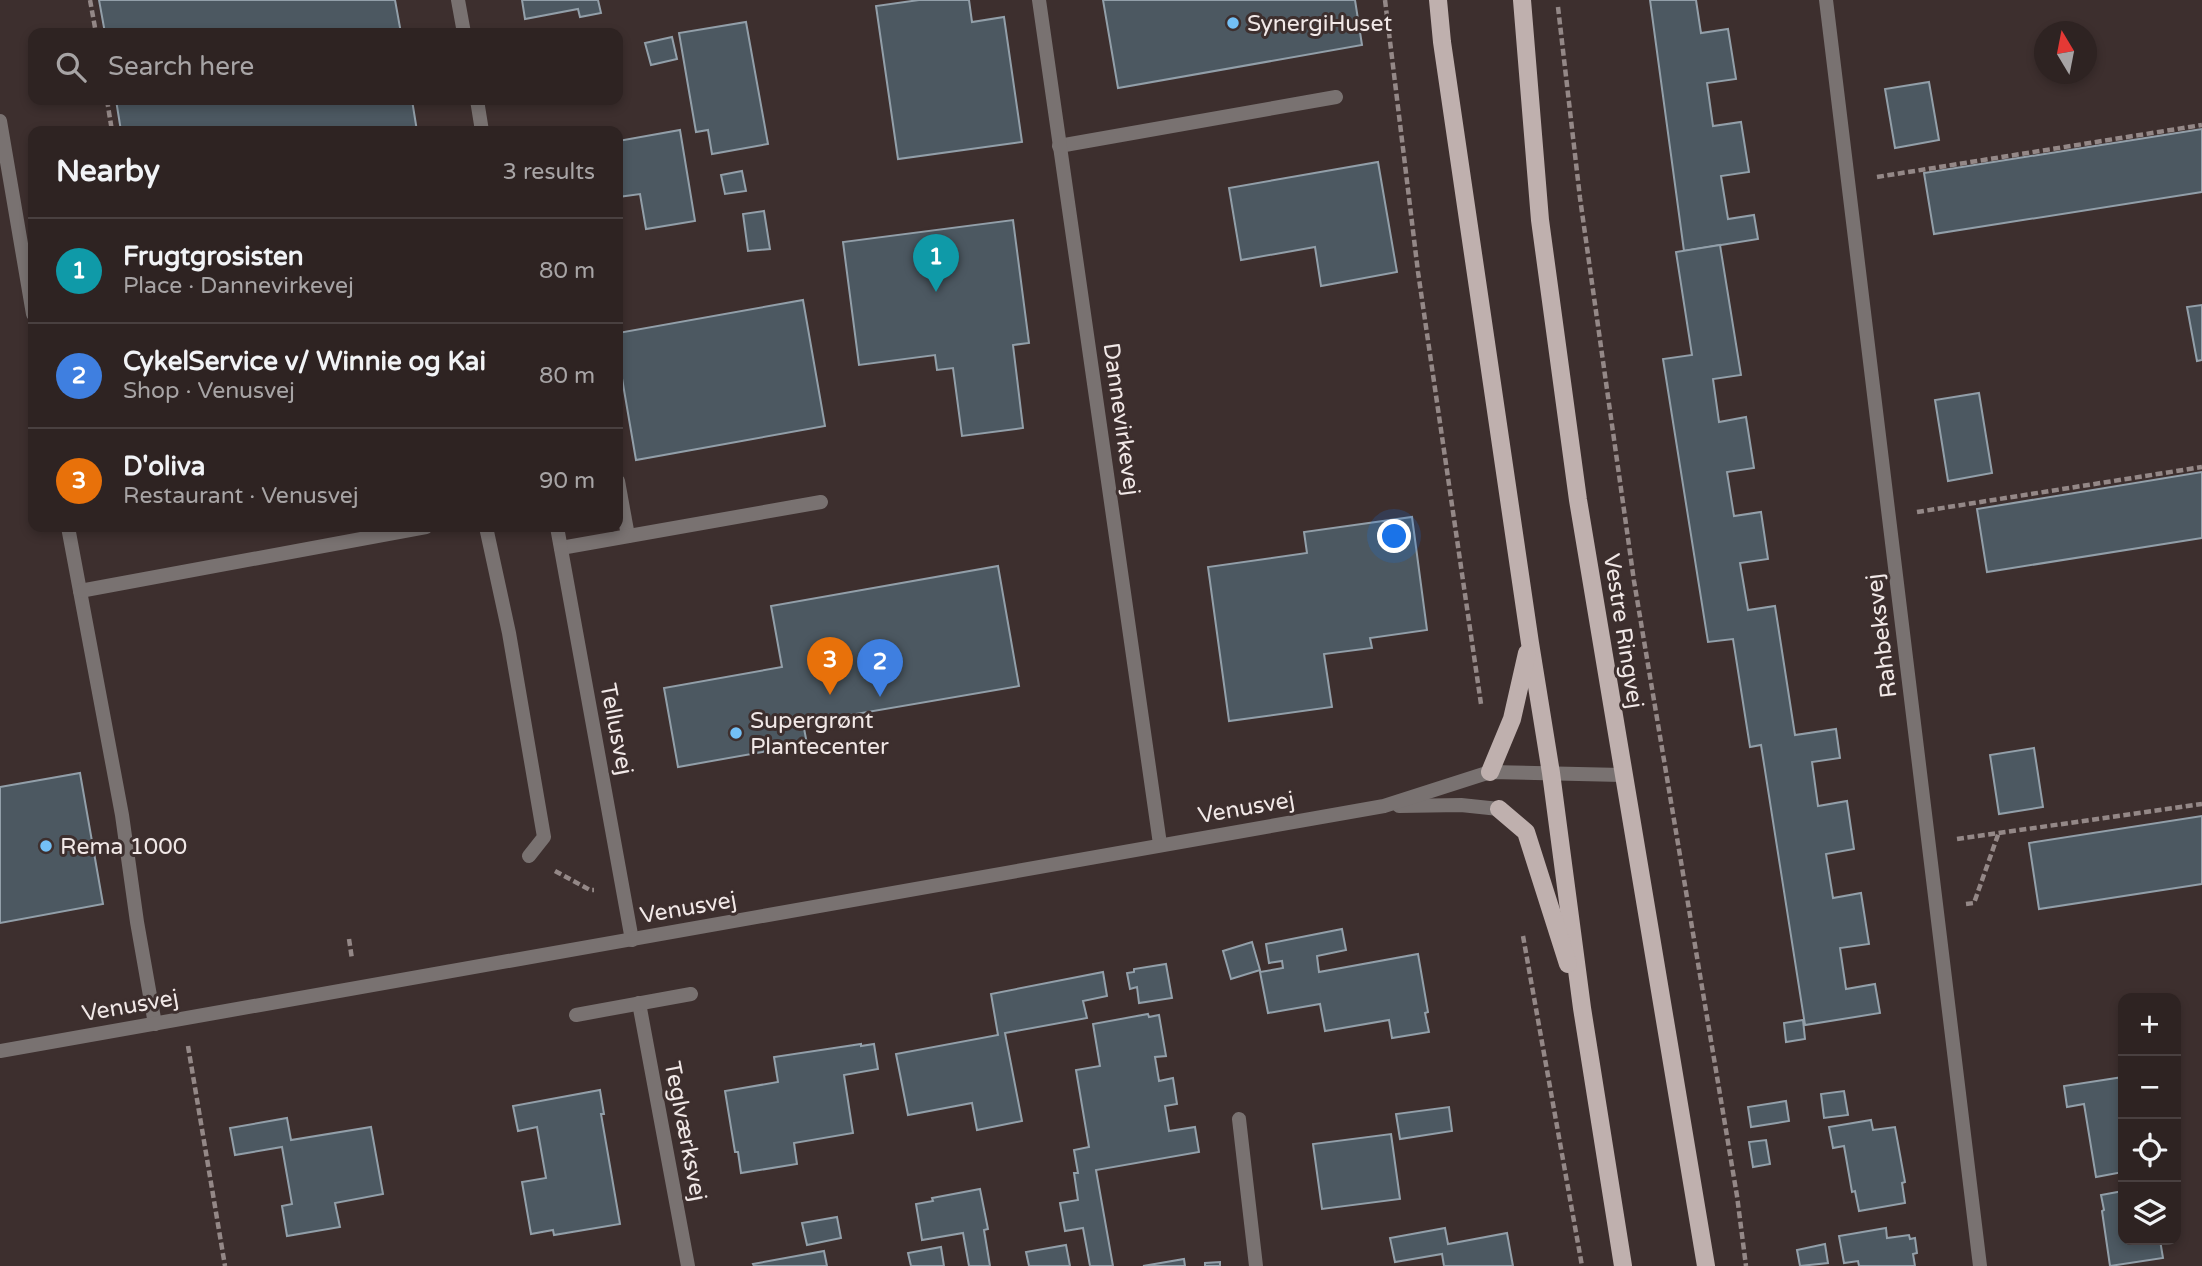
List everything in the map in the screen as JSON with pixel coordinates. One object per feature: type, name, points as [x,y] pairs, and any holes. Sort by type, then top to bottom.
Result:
[{"type":"main road","points":[[1438,0],[1551,773],[1582,1008],[1623,1266]]},
{"type":"main road","points":[[1511,0],[1540,220]]},
{"type":"main road","name":"Vestre Ringvej","points":[[1522,0],[1540,220],[1578,500],[1706,1266]]},
{"type":"main road","points":[[1490,772],[1512,719],[1530,643]]},
{"type":"main road","points":[[1499,809],[1526,832],[1582,1008]]},
{"type":"street","points":[[458,0],[463,28]]},
{"type":"street","name":"Dannevirkevej","points":[[1039,0],[1160,844]]},
{"type":"street","name":"Rahbeksvej","points":[[1826,0],[1980,1266]]},
{"type":"street","points":[[1059,146],[1336,97]]},
{"type":"street","points":[[478,105],[481,126]]},
{"type":"street","points":[[0,121],[28,285]]},
{"type":"street","points":[[561,548],[821,502]]},
{"type":"street","points":[[623,508],[628,536]]},
{"type":"street","points":[[69,532],[122,815],[155,1024]]},
{"type":"street","points":[[80,591],[399,532]]},
{"type":"street","points":[[487,532],[509,633],[544,837],[529,856]]},
{"type":"street","name":"Tellusvej","points":[[557,532],[632,940]]},
{"type":"street","name":"Venusvej","points":[[1384,806],[1490,772],[1622,775]]},
{"type":"street","name":"Venusvej","points":[[0,1051],[1384,806],[1461,804],[1499,809]]},
{"type":"street","points":[[576,1015],[691,994]]},
{"type":"street","name":"Teglværksvej","points":[[639,1003],[688,1266]]},
{"type":"street","points":[[1239,1119],[1256,1266]]},
{"type":"path","points":[[90,0],[95,28]]},
{"type":"path","points":[[1385,0],[1418,272],[1481,704]]},
{"type":"path","points":[[1557,0],[1580,198],[1634,580],[1737,1196],[1746,1266]]},
{"type":"path","points":[[108,105],[111,126]]},
{"type":"path","points":[[1848,182],[2202,125]]},
{"type":"path","points":[[1889,516],[2202,467]]},
{"type":"path","points":[[1929,843],[2202,803]]},
{"type":"path","points":[[1937,908],[1974,902],[1999,832]]},
{"type":"path","points":[[529,856],[590,890],[623,886]]},
{"type":"path","points":[[1520,923],[1582,1266]]},
{"type":"path","points":[[183,1018],[225,1266]]},
{"type":"building","points":[[99,0],[395,0],[400,28],[104,28]]},
{"type":"building","points":[[522,0],[598,0],[601,13],[580,17],[578,9],[525,19]]},
{"type":"building","points":[[919,0],[969,0],[972,22],[1004,17],[1022,142],[898,159],[876,6]]},
{"type":"building","name":"SynergiHuset","points":[[1103,0],[1355,0],[1362,45],[1118,88]]},
{"type":"building","points":[[1650,0],[1696,0],[1701,33],[1728,29],[1736,79],[1707,83],[1713,126],[1741,122],[1749,172],[1721,176],[1728,219],[1754,215],[1758,239],[1684,251]]},
{"type":"building","points":[[746,22],[768,144],[712,154],[708,130],[696,132],[679,33]]},
{"type":"building","points":[[672,37],[677,59],[651,65],[645,43]]},
{"type":"building","points":[[1929,82],[1939,140],[1895,148],[1885,89]]},
{"type":"building","points":[[117,105],[413,105],[416,126],[120,126]]},
{"type":"building","points":[[2202,129],[2202,192],[1934,234],[1924,173]]},
{"type":"building","points":[[680,130],[695,221],[646,229],[640,194],[623,196],[623,140]]},
{"type":"building","points":[[1378,162],[1397,272],[1321,286],[1315,247],[1241,260],[1229,188]]},
{"type":"building","points":[[742,171],[746,191],[725,194],[721,175]]},
{"type":"building","points":[[764,211],[770,249],[748,251],[743,214]]},
{"type":"building","points":[[1013,220],[1029,343],[1013,345],[1023,428],[962,436],[953,368],[937,370],[935,355],[859,365],[843,242]]},
{"type":"building","points":[[1720,245],[1741,375],[1713,379],[1719,422],[1746,417],[1754,468],[1727,472],[1734,516],[1761,512],[1768,559],[1740,563],[1748,610],[1775,606],[1795,735],[1836,729],[1840,758],[1812,762],[1818,806],[1847,801],[1854,849],[1826,854],[1833,898],[1861,893],[1869,944],[1840,948],[1846,989],[1875,984],[1880,1013],[1805,1025],[1761,745],[1750,747],[1733,639],[1708,642],[1663,359],[1692,355],[1676,252]]},
{"type":"building","points":[[803,300],[825,426],[636,460],[623,384],[623,332]]},
{"type":"building","points":[[2202,305],[2202,360],[2197,361],[2187,307]]},
{"type":"building","points":[[1979,393],[1992,473],[1948,481],[1935,400]]},
{"type":"building","points":[[2202,472],[2202,538],[1987,572],[1977,509]]},
{"type":"building","points":[[1412,517],[1427,630],[1370,638],[1372,648],[1324,654],[1332,707],[1229,721],[1208,567],[1307,553],[1304,532]]},
{"type":"building","points":[[998,566],[1019,686],[803,723],[807,744],[678,767],[664,688],[782,667],[771,606]]},
{"type":"building","points":[[2034,748],[2043,807],[1999,814],[1990,755]]},
{"type":"building","name":"Rema 1000","points":[[80,773],[103,904],[0,923],[0,787]]},
{"type":"building","points":[[2202,816],[2202,884],[2039,909],[2029,843]]},
{"type":"building","points":[[1342,929],[1346,950],[1317,956],[1319,972],[1418,954],[1429,1032],[1392,1038],[1389,1020],[1325,1031],[1320,1004],[1268,1013],[1260,972],[1283,968],[1282,961],[1269,963],[1266,944]]},
{"type":"building","points":[[1252,942],[1260,970],[1231,979],[1223,951]]},
{"type":"building","points":[[1166,964],[1172,998],[1139,1003],[1137,987],[1130,989],[1127,973],[1134,972],[1134,969]]},
{"type":"building","points":[[1103,972],[1107,996],[1083,1001],[1087,1018],[1005,1033],[1022,1121],[977,1130],[972,1103],[908,1115],[896,1054],[998,1035],[991,994]]},
{"type":"building","points":[[1148,1014],[1149,1017],[1159,1015],[1166,1056],[1155,1057],[1159,1081],[1173,1078],[1177,1104],[1165,1106],[1169,1131],[1195,1127],[1199,1152],[1096,1170],[1113,1266],[1090,1266],[1083,1228],[1065,1231],[1060,1203],[1078,1200],[1074,1173],[1078,1173],[1074,1150],[1089,1147],[1076,1070],[1100,1066],[1093,1024]]},
{"type":"building","points":[[1803,1020],[1805,1039],[1786,1042],[1784,1023]]},
{"type":"building","points":[[874,1044],[878,1069],[844,1075],[853,1133],[794,1143],[797,1164],[741,1173],[725,1091],[778,1082],[774,1057]]},
{"type":"building","points":[[2118,1078],[2118,1173],[2096,1177],[2084,1104],[2067,1107],[2064,1086]]},
{"type":"building","points":[[600,1090],[604,1114],[601,1114],[620,1224],[554,1235],[553,1230],[531,1234],[522,1182],[546,1178],[537,1127],[518,1131],[513,1106]]},
{"type":"building","points":[[1844,1091],[1848,1115],[1824,1118],[1821,1094]]},
{"type":"building","points":[[1786,1101],[1789,1121],[1751,1127],[1748,1107]]},
{"type":"building","points":[[1449,1107],[1452,1131],[1400,1139],[1396,1114]]},
{"type":"building","points":[[287,1118],[291,1140],[371,1127],[383,1194],[335,1203],[340,1227],[287,1236],[282,1206],[292,1204],[282,1147],[235,1155],[230,1128]]},
{"type":"building","points":[[1871,1120],[1873,1130],[1895,1127],[1905,1182],[1902,1183],[1905,1203],[1859,1211],[1855,1191],[1852,1192],[1844,1146],[1833,1148],[1829,1127]]},
{"type":"building","points":[[1391,1134],[1400,1199],[1322,1209],[1313,1144]]},
{"type":"building","points":[[1766,1140],[1770,1164],[1753,1167],[1749,1142]]},
{"type":"building","points":[[980,1189],[988,1229],[984,1230],[990,1266],[969,1266],[963,1233],[922,1240],[916,1204],[933,1201],[932,1198]]},
{"type":"building","points":[[2118,1192],[2118,1245],[2161,1245],[2163,1258],[2110,1266],[2101,1195]]},
{"type":"building","points":[[837,1217],[841,1238],[807,1245],[802,1223]]},
{"type":"building","points":[[1445,1228],[1448,1244],[1507,1233],[1513,1266],[1444,1266],[1442,1254],[1395,1262],[1390,1238]]},
{"type":"building","points":[[1886,1228],[1887,1238],[1909,1235],[1910,1239],[1915,1238],[1915,1266],[1859,1266],[1858,1261],[1844,1263],[1839,1236]]},
{"type":"building","points":[[1825,1244],[1828,1263],[1800,1266],[1797,1250]]},
{"type":"building","points":[[1066,1245],[1070,1266],[1029,1266],[1026,1252]]},
{"type":"building","points":[[941,1247],[944,1266],[911,1266],[908,1253]]},
{"type":"building","points":[[824,1251],[827,1266],[753,1264]]},
{"type":"building","points":[[1184,1259],[1185,1266],[1143,1266]]},
{"type":"building","points":[[1220,1262],[1220,1266],[1205,1266],[1205,1263]]},
{"type":"place","name":"SynergiHuset","points":[[1233,23]]},
{"type":"place","name":"Frugtgrosisten","points":[[936,292]]},
{"type":"place","name":"D'oliva","points":[[830,695]]},
{"type":"place","name":"CykelService v/ Winnie og Kai","points":[[880,697]]},
{"type":"place","name":"Supergrønt Plantecenter","points":[[736,733]]},
{"type":"place","name":"Rema 1000","points":[[46,846]]}]
